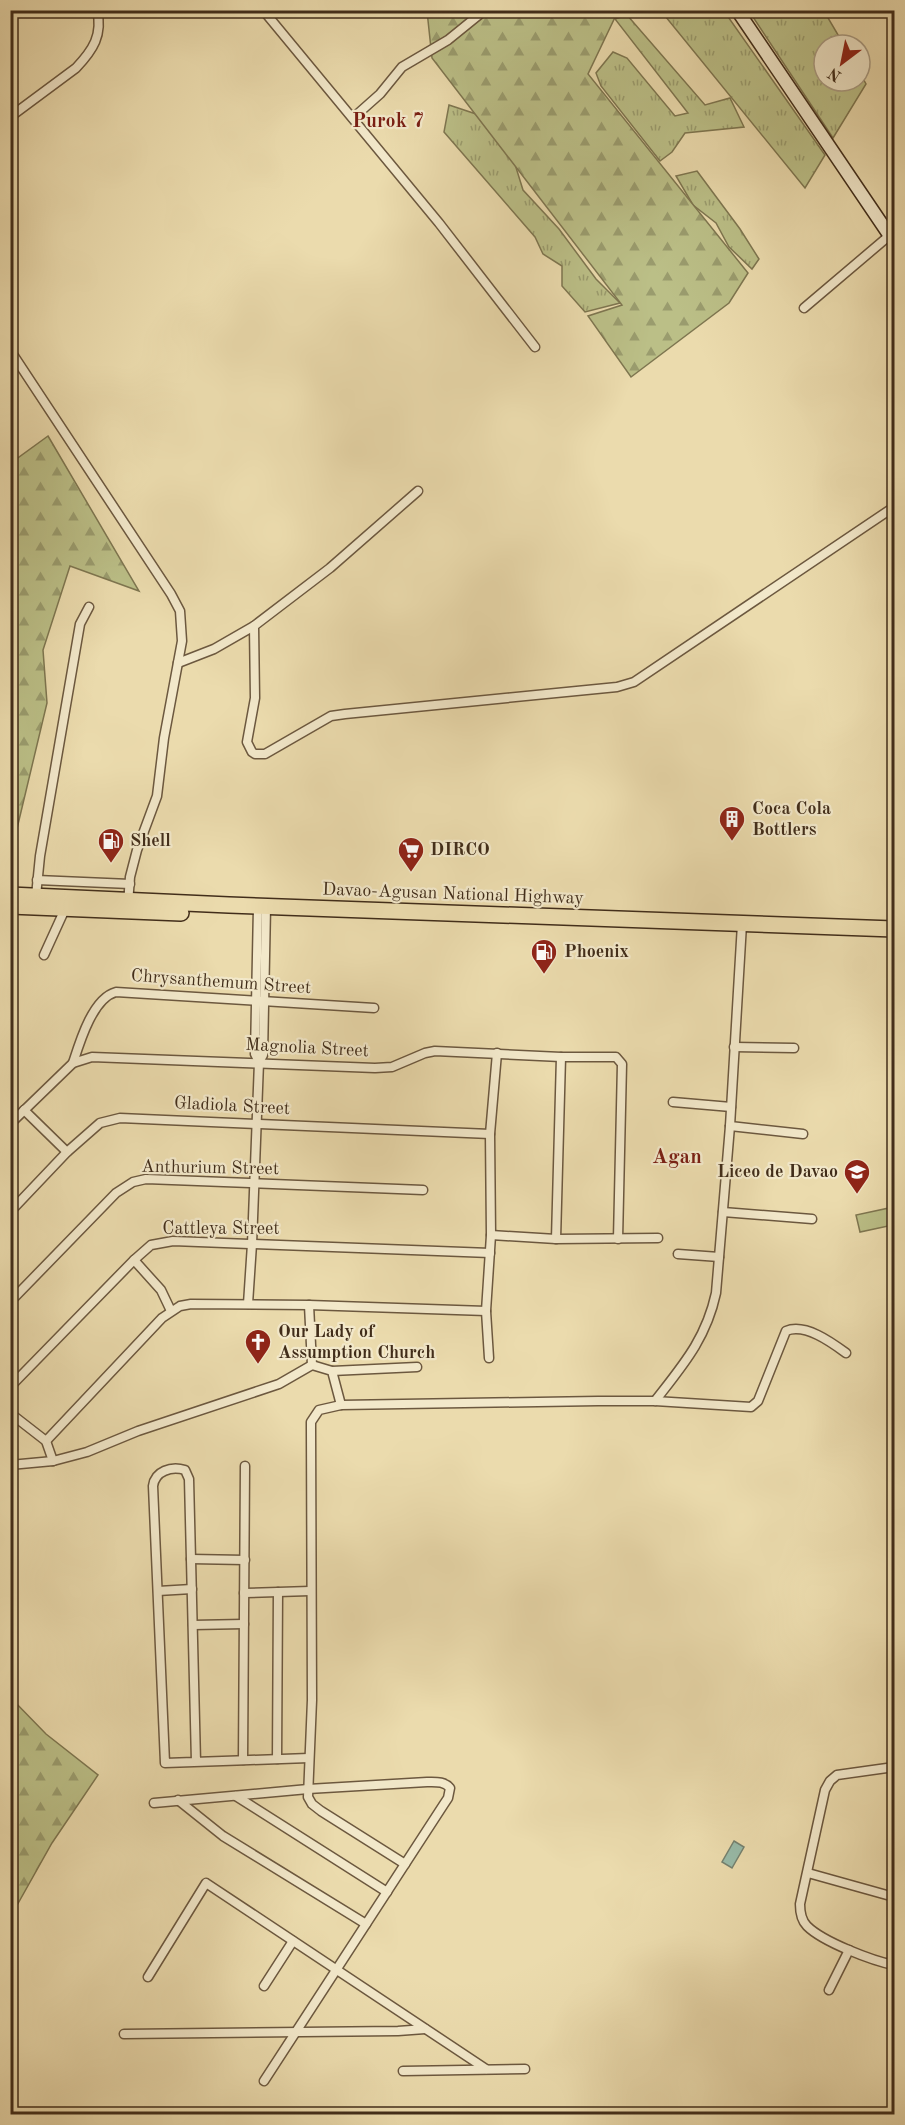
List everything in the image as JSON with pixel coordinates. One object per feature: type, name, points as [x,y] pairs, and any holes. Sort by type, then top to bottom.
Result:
[{"type":"highway","name":"Davao-Agusan National Highway","points":[[10,895],[128,906],[742,929],[894,939]]},
{"type":"highway","name":"Davao-Agusan National Highway","points":[[10,906],[65,909],[128,906]]},
{"type":"highway","name":"Davao-Agusan National Highway","points":[[742,929],[894,929]]},
{"type":"main road","points":[[737,10],[892,238]]},
{"type":"street","points":[[10,117],[84,60],[100,33],[97,10]]},
{"type":"street","points":[[263,10],[495,293],[535,347]]},
{"type":"street","points":[[353,118],[380,94],[402,67],[448,40],[485,10]]},
{"type":"street","points":[[804,308],[892,238]]},
{"type":"street","points":[[10,350],[180,611],[182,641],[164,738],[157,796],[137,850],[128,906]]},
{"type":"street","points":[[178,663],[214,649],[254,626],[330,568],[418,492]]},
{"type":"street","points":[[254,626],[255,698],[247,742],[252,752],[261,754],[320,722],[338,715],[617,687],[634,682],[894,507]]},
{"type":"street","points":[[36,896],[80,624],[89,607]]},
{"type":"street","points":[[37,879],[130,884]]},
{"type":"street","points":[[44,956],[65,909]]},
{"type":"street","points":[[248,1304],[259,1062],[255,1054],[260,1002],[262,912]]},
{"type":"street","points":[[655,1401],[699,1341],[710,1319],[716,1293],[730,1126],[742,929]]},
{"type":"street","name":"Chrysanthemum Street","points":[[73,1063],[80,1041],[97,1007],[110,993],[374,1008]]},
{"type":"street","points":[[734,1047],[794,1048]]},
{"type":"street","name":"Magnolia Street","points":[[73,1063],[103,1056],[375,1068],[392,1067],[435,1051],[561,1057],[616,1057],[622,1064],[618,1239]]},
{"type":"street","points":[[489,1358],[486,1311],[492,1235],[490,1134],[496,1053]]},
{"type":"street","points":[[556,1239],[561,1057]]},
{"type":"street","points":[[10,1124],[73,1063]]},
{"type":"street","points":[[673,1102],[731,1107]]},
{"type":"street","points":[[24,1110],[67,1152]]},
{"type":"street","name":"Gladiola Street","points":[[10,1212],[67,1152],[100,1123],[108,1119],[256,1123],[490,1134]]},
{"type":"street","points":[[730,1126],[803,1134]]},
{"type":"street","name":"Anthurium Street","points":[[10,1302],[116,1193],[133,1182],[146,1179],[423,1190]]},
{"type":"street","points":[[723,1212],[812,1220]]},
{"type":"street","points":[[492,1235],[556,1239],[658,1238]]},
{"type":"street","name":"Cattleya Street","points":[[10,1387],[151,1245],[163,1242],[490,1252]]},
{"type":"street","points":[[678,1254],[719,1257]]},
{"type":"street","points":[[134,1260],[161,1290],[171,1311]]},
{"type":"street","points":[[46,1440],[162,1318],[180,1306],[248,1304],[486,1311]]},
{"type":"street","points":[[309,1305],[312,1365]]},
{"type":"street","points":[[405,1864],[321,1811],[312,1804],[308,1797],[312,1700],[311,1422],[319,1410],[341,1405],[655,1401],[751,1407],[755,1405],[763,1392],[784,1334],[791,1329],[820,1336],[846,1353]]},
{"type":"street","points":[[10,1465],[53,1461],[87,1452],[138,1431],[279,1384],[312,1365],[332,1371],[417,1367]]},
{"type":"street","points":[[332,1371],[341,1405]]},
{"type":"street","points":[[10,1413],[46,1440],[53,1461]]},
{"type":"street","points":[[243,1760],[246,1466]]},
{"type":"street","points":[[196,1762],[188,1474],[181,1468],[160,1472],[155,1477],[153,1486],[165,1763],[196,1762],[243,1760],[309,1758]]},
{"type":"street","points":[[191,1559],[244,1560]]},
{"type":"street","points":[[158,1591],[192,1589]]},
{"type":"street","points":[[244,1593],[310,1591]]},
{"type":"street","points":[[277,1759],[278,1592]]},
{"type":"street","points":[[193,1625],[244,1624]]},
{"type":"street","points":[[894,1767],[837,1775],[830,1781],[825,1790],[800,1904],[800,1914],[806,1925],[816,1933],[849,1950],[894,1965]]},
{"type":"street","points":[[154,1803],[308,1789],[427,1782],[440,1782],[450,1788],[448,1798],[264,2080]]},
{"type":"street","points":[[235,1796],[387,1892]]},
{"type":"street","points":[[191,1812],[193,1799]]},
{"type":"street","points":[[178,1800],[224,1836],[366,1924]]},
{"type":"street","points":[[808,1873],[894,1897]]},
{"type":"street","points":[[148,1977],[206,1884],[486,2069]]},
{"type":"street","points":[[264,1986],[293,1941]]},
{"type":"street","points":[[829,1990],[849,1950]]},
{"type":"street","points":[[124,2034],[425,2029]]},
{"type":"street","points":[[403,2071],[525,2069]]},
{"type":"green space","points":[[427,11],[618,11],[588,74],[748,273],[729,303],[631,377],[588,316],[622,305],[432,58]]},
{"type":"green space","points":[[661,11],[724,11],[825,155],[805,188]]},
{"type":"green space","points":[[749,11],[824,11],[837,33],[812,33],[812,93],[860,93],[833,138]]},
{"type":"green space","points":[[627,15],[705,105],[730,98],[744,127],[685,133],[672,152],[660,161],[601,86],[596,73],[613,52],[627,58],[675,116],[688,113],[615,19]]},
{"type":"green space","points":[[449,105],[482,116],[514,161],[523,190],[559,229],[596,279],[620,303],[585,312],[562,286],[562,266],[543,254],[535,237],[444,132]]},
{"type":"green space","points":[[697,171],[759,259],[752,269],[729,247],[716,223],[693,205],[676,176]]},
{"type":"green space","points":[[48,436],[139,591],[70,566],[43,650],[47,703],[15,837],[10,835],[11,463]]},
{"type":"green space","points":[[889,1208],[893,1225],[860,1232],[856,1215]]},
{"type":"green space","points":[[11,1698],[46,1734],[98,1775],[52,1843],[11,1916]]},
{"type":"shaded area","points":[[734,1841],[744,1847],[732,1868],[722,1862]]},
{"type":"place","name":"Coca Cola Bottlers","points":[[732,842]]},
{"type":"place","name":"Shell","points":[[111,864]]},
{"type":"place","name":"DIRCO","points":[[411,873]]},
{"type":"place","name":"Phoenix","points":[[544,975]]},
{"type":"place","name":"Liceo de Davao","points":[[857,1195]]},
{"type":"place","name":"Our Lady of Assumption Church","points":[[258,1365]]},
{"type":"district","name":"Purok 7","points":[[388,122]]},
{"type":"district","name":"Agan","points":[[677,1157]]}]
